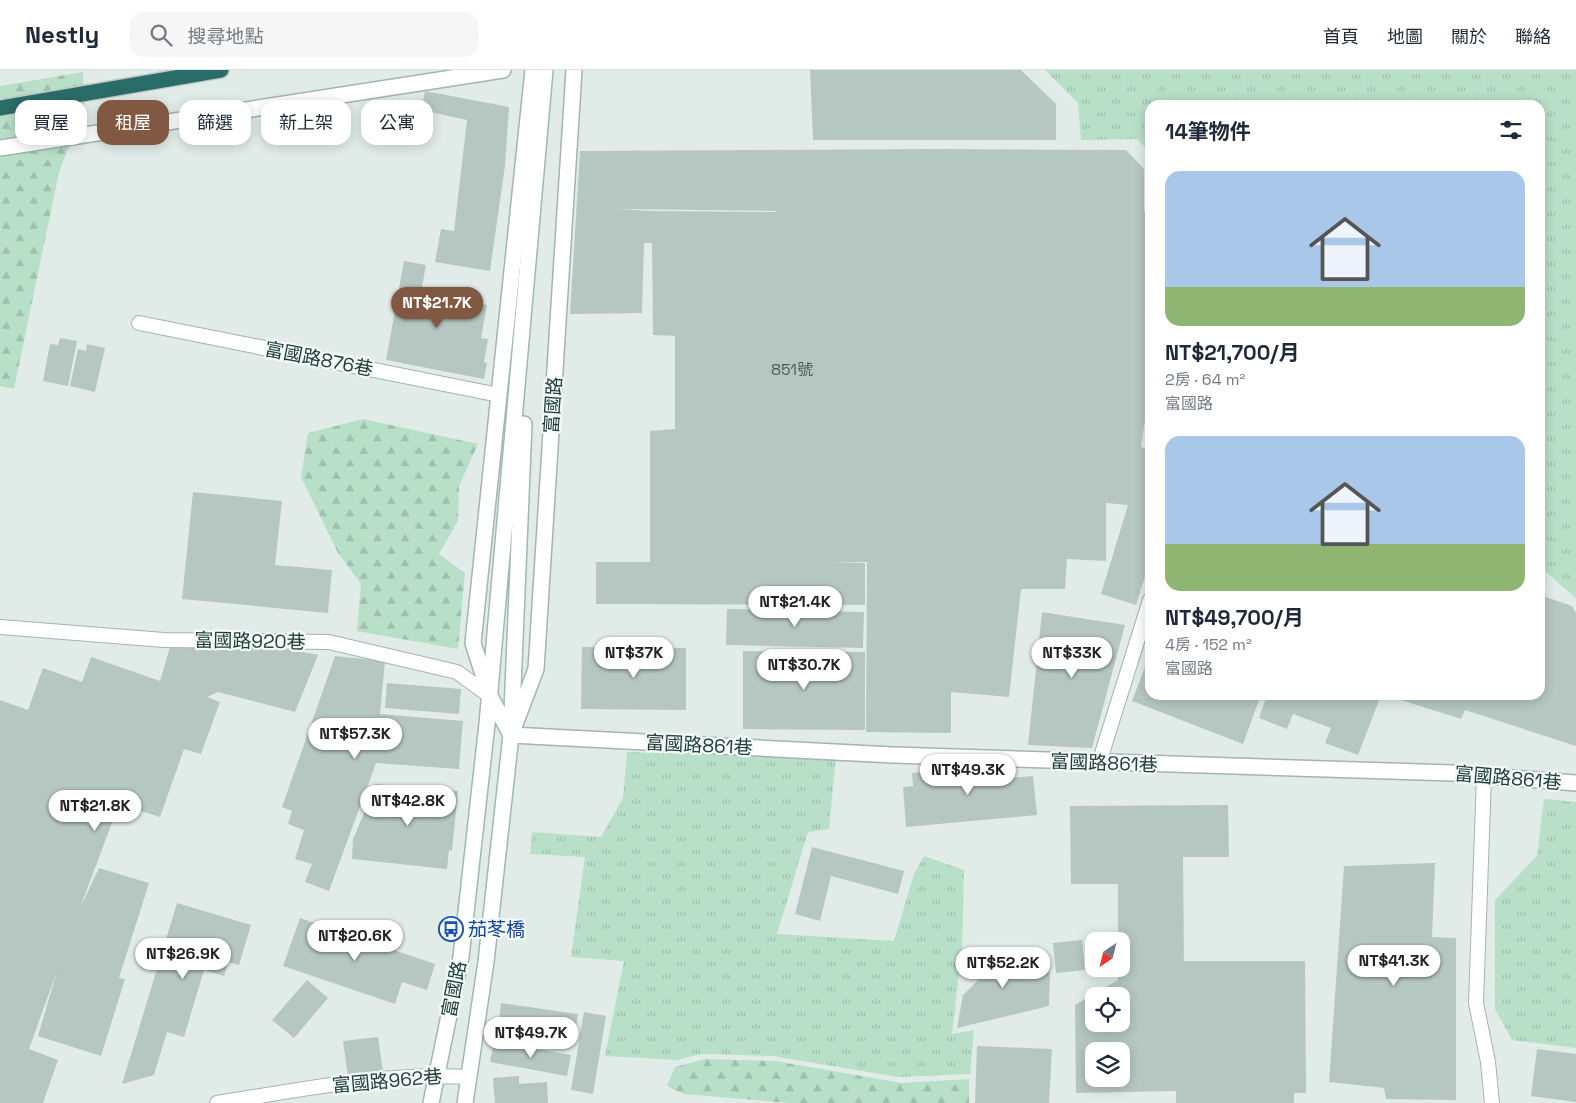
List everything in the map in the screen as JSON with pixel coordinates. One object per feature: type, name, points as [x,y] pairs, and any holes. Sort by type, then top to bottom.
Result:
[{"type":"highway","points":[[0,108],[221,70]]},
{"type":"street","points":[[0,148],[503,70]]},
{"type":"street","name":"富國路","points":[[490,696],[473,643],[533,70]]},
{"type":"street","name":"富國路","points":[[431,1102],[461,957],[490,696],[545,70]]},
{"type":"street","name":"富國路","points":[[511,735],[536,669],[574,70]]},
{"type":"street","name":"富國路","points":[[465,1103],[486,962],[511,735],[532,233]]},
{"type":"street","points":[[490,696],[511,735]]},
{"type":"street","name":"富國路861巷","points":[[511,735],[894,756],[1484,775],[1576,783]]},
{"type":"lane","name":"富國路876巷","points":[[139,323],[499,395]]},
{"type":"lane","points":[[1099,763],[1145,616]]},
{"type":"lane","name":"富國路920巷","points":[[0,627],[164,640],[329,642],[457,672],[490,696]]},
{"type":"lane","points":[[1484,775],[1476,1003],[1488,1062],[1492,1103]]},
{"type":"lane","name":"富國路962巷","points":[[217,1103],[327,1086],[438,1075],[469,1077]]},
{"type":"green space","points":[[1045,70],[1576,70],[1576,598],[1545,571],[1545,100],[1145,100],[1145,147],[1137,139],[1081,140],[1078,103]]},
{"type":"green space","points":[[83,72],[84,100],[15,100],[15,145],[69,145],[59,172],[14,389],[0,386],[0,86]]},
{"type":"green space","points":[[363,419],[478,444],[459,486],[458,521],[439,554],[465,573],[458,649],[357,631],[361,584],[337,551],[301,477],[308,433]]},
{"type":"green space","points":[[627,752],[836,757],[829,829],[808,832],[777,934],[894,941],[914,874],[924,856],[964,870],[962,947],[952,1034],[974,1030],[970,1074],[898,1077],[773,1056],[701,1054],[677,1060],[605,1056],[624,961],[571,957],[585,857],[530,854],[532,832],[601,837],[623,798]]},
{"type":"green space","points":[[1544,799],[1576,802],[1576,1048],[1512,1040],[1495,1009],[1495,900],[1537,856]]},
{"type":"green space","points":[[705,1059],[775,1061],[902,1083],[969,1079],[969,1103],[789,1103],[684,1094],[667,1086],[675,1067]]},
{"type":"building","points":[[810,70],[1021,70],[1056,104],[1056,140],[813,140]]},
{"type":"building","points":[[425,91],[509,107],[505,166],[490,271],[435,262],[441,229],[454,231],[467,120],[433,113],[433,100],[423,100]]},
{"type":"building","points":[[1126,150],[1144,169],[1145,212],[1145,421],[1141,447],[1145,448],[1145,577],[1136,605],[1101,594],[1128,505],[1106,503],[1106,561],[1067,559],[1065,589],[1021,589],[1009,697],[951,692],[951,733],[866,732],[867,562],[830,562],[865,563],[865,605],[596,604],[596,562],[650,562],[650,431],[675,429],[675,336],[653,335],[652,243],[644,243],[642,313],[570,314],[580,151]],"holes":[[[616,209],[776,211],[652,211]]]},
{"type":"building","points":[[404,261],[426,265],[421,292],[487,305],[481,338],[488,339],[484,362],[487,363],[484,379],[386,360]]},
{"type":"building","points":[[60,338],[77,341],[68,386],[43,381],[50,344],[58,345]]},
{"type":"building","points":[[87,344],[105,348],[95,392],[70,386],[78,349],[86,351]]},
{"type":"building","points":[[193,492],[282,501],[275,565],[332,570],[328,613],[182,599]]},
{"type":"building","points":[[1545,597],[1572,606],[1576,613],[1576,746],[1465,710],[1461,719],[1401,700],[1545,700]]},
{"type":"building","points":[[727,609],[864,612],[863,648],[726,645]]},
{"type":"building","points":[[1042,612],[1125,625],[1092,748],[1028,745]]},
{"type":"building","points":[[170,647],[293,650],[318,655],[295,712],[218,692],[207,697],[220,702],[201,754],[184,749],[160,817],[119,804],[80,908],[99,868],[149,883],[119,978],[125,979],[101,1056],[38,1036],[57,971],[29,1049],[58,1060],[43,1103],[0,1103],[0,700],[28,710],[43,668],[82,682],[91,657],[160,681]]},
{"type":"building","points":[[582,647],[686,648],[686,710],[581,709]]},
{"type":"building","points":[[743,651],[865,652],[865,730],[743,729]]},
{"type":"building","points":[[335,656],[385,661],[380,714],[463,721],[459,769],[376,763],[329,891],[305,882],[312,864],[295,859],[304,830],[288,824],[292,811],[282,807]]},
{"type":"building","points":[[1145,667],[1145,700],[1259,700],[1243,744],[1132,701]]},
{"type":"building","points":[[387,683],[461,689],[459,714],[385,708]]},
{"type":"building","points":[[1265,700],[1379,700],[1358,755],[1325,743],[1331,728],[1293,714],[1287,729],[1259,718]]},
{"type":"building","points":[[1008,765],[1009,778],[1033,776],[1037,815],[906,827],[903,787],[913,786],[912,773]]},
{"type":"building","points":[[375,784],[458,791],[452,851],[449,850],[447,869],[352,859],[353,839],[369,802],[374,802]]},
{"type":"building","points":[[1228,805],[1229,857],[1183,857],[1184,961],[1305,961],[1306,1093],[1294,1093],[1294,1103],[1176,1103],[1176,1091],[1076,1093],[1075,1005],[1085,999],[1085,1032],[1130,1032],[1130,987],[1106,987],[1118,980],[1118,978],[1130,978],[1130,932],[1118,932],[1118,884],[1071,884],[1070,806]]},
{"type":"building","points":[[812,847],[904,871],[898,894],[831,876],[820,921],[795,914]]},
{"type":"building","points":[[1435,863],[1432,937],[1456,938],[1456,1100],[1386,1099],[1384,1088],[1329,1082],[1344,866]]},
{"type":"building","points":[[177,903],[251,925],[239,965],[228,962],[224,976],[204,970],[184,1037],[167,1032],[154,1075],[122,1084]]},
{"type":"building","points":[[300,918],[435,964],[427,990],[402,982],[395,1004],[283,966]]},
{"type":"building","points":[[1082,940],[1085,970],[1056,973],[1053,943]]},
{"type":"building","points":[[1022,947],[1028,976],[1050,972],[1049,1006],[957,1028],[963,995],[978,980],[976,958]]},
{"type":"building","points":[[307,980],[328,998],[294,1038],[272,1020]]},
{"type":"building","points":[[501,1003],[578,1014],[575,1034],[499,1023]]},
{"type":"building","points":[[584,1012],[606,1016],[593,1094],[571,1090]]},
{"type":"building","points":[[378,1037],[383,1072],[348,1076],[343,1041]]},
{"type":"building","points":[[494,1042],[571,1055],[567,1076],[490,1062]]},
{"type":"building","points":[[977,1046],[1052,1049],[1049,1103],[975,1103]]},
{"type":"building","points":[[1537,1049],[1576,1054],[1576,1102],[1531,1096]]},
{"type":"building","points":[[519,1076],[519,1084],[547,1082],[548,1103],[495,1103],[493,1078]]},
{"type":"place","name":"茄苳橋","points":[[451,929]]}]
